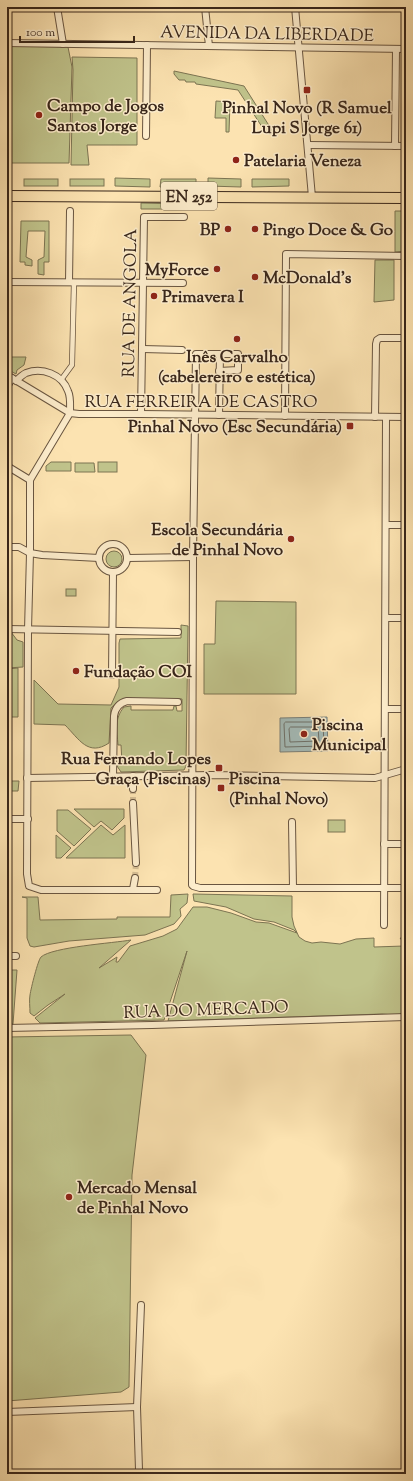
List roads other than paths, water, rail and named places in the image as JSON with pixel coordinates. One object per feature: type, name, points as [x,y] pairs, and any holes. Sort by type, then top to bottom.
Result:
[{"type":"main road","name":"EN 252","points":[[7,196],[406,198]]},
{"type":"street","points":[[57,7],[63,44]]},
{"type":"street","points":[[205,7],[209,46]]},
{"type":"street","points":[[295,7],[300,47],[312,197]]},
{"type":"street","name":"AVENIDA DA LIBERDADE","points":[[7,43],[406,49]]},
{"type":"street","points":[[146,136],[147,45]]},
{"type":"street","points":[[395,146],[396,49]]},
{"type":"street","points":[[308,144],[406,146]]},
{"type":"street","points":[[61,380],[72,365],[70,211]]},
{"type":"street","name":"RUA DE ANGOLA","points":[[141,414],[144,217],[184,217]]},
{"type":"street","points":[[285,416],[286,254],[406,256]]},
{"type":"street","points":[[7,282],[182,283]]},
{"type":"street","points":[[375,417],[377,340],[380,338],[406,338]]},
{"type":"street","points":[[143,349],[182,350]]},
{"type":"street","points":[[220,372],[238,370],[238,354],[196,354],[191,882],[193,886],[200,888],[406,888]]},
{"type":"street","points":[[219,415],[220,354]]},
{"type":"street","points":[[7,387],[12,378],[35,371],[54,374],[61,380],[68,391],[70,413],[30,480],[28,630],[29,886],[41,890],[156,890]]},
{"type":"street","name":"RUA FERREIRA DE CASTRO","points":[[12,378],[70,413],[79,414],[406,417]]},
{"type":"street","points":[[384,925],[386,417]]},
{"type":"street","points":[[7,466],[30,480]]},
{"type":"street","points":[[386,525],[406,525]]},
{"type":"street","points":[[113,544],[124,549],[128,558],[126,565],[122,569],[113,572],[102,567],[99,558],[104,547],[113,544]]},
{"type":"street","points":[[7,547],[19,547],[30,553],[42,555],[99,558]]},
{"type":"street","points":[[128,558],[193,558]]},
{"type":"street","points":[[112,675],[113,572]]},
{"type":"street","points":[[386,618],[406,618]]},
{"type":"street","points":[[7,629],[178,632]]},
{"type":"street","points":[[113,777],[114,716],[117,707],[123,702],[127,701],[178,702]]},
{"type":"street","points":[[385,709],[406,709]]},
{"type":"street","points":[[28,778],[133,776],[375,778],[406,769]]},
{"type":"street","points":[[133,776],[133,788]]},
{"type":"street","points":[[133,803],[136,863]]},
{"type":"street","points":[[7,820],[28,819]]},
{"type":"street","points":[[292,822],[292,888]]},
{"type":"street","points":[[384,844],[406,844]]},
{"type":"street","points":[[134,889],[135,878]]},
{"type":"street","points":[[7,956],[16,956]]},
{"type":"street","name":"RUA DO MERCADO","points":[[7,1028],[406,1017]]},
{"type":"street","points":[[139,1470],[137,1407],[141,1305]]},
{"type":"street","points":[[7,1412],[137,1407]]},
{"type":"water","name":"Piscina Municipal","points":[[327,717],[328,751],[280,752],[280,718]]},
{"type":"tunnel","points":[[133,789],[133,803]]},
{"type":"tunnel","points":[[135,878],[136,863]]},
{"type":"place","name":"Pinhal Novo (R Samuel Lupi S Jorge 61)","points":[[307,90]]},
{"type":"place","name":"Campo de Jogos Santos Jorge","points":[[39,115]]},
{"type":"place","name":"Patelaria Veneza","points":[[236,160]]},
{"type":"place","name":"BP","points":[[228,229]]},
{"type":"place","name":"Pingo Doce & Go","points":[[255,229]]},
{"type":"place","name":"MyForce","points":[[217,269]]},
{"type":"place","name":"McDonald's","points":[[255,277]]},
{"type":"place","name":"Primavera I","points":[[154,296]]},
{"type":"place","name":"Inês Carvalho (cabelereiro e estética)","points":[[237,339]]},
{"type":"place","name":"Pinhal Novo (Esc Secundária)","points":[[350,426]]},
{"type":"place","name":"Escola Secundária de Pinhal Novo","points":[[291,539]]},
{"type":"place","name":"Fundação COI","points":[[76,671]]},
{"type":"place","name":"Piscina Municipal","points":[[304,734]]},
{"type":"place","name":"Rua Fernando Lopes Graça (Piscinas)","points":[[219,768]]},
{"type":"place","name":"Piscina (Pinhal Novo)","points":[[221,788]]},
{"type":"place","name":"Mercado Mensal de Pinhal Novo","points":[[69,1197]]}]
